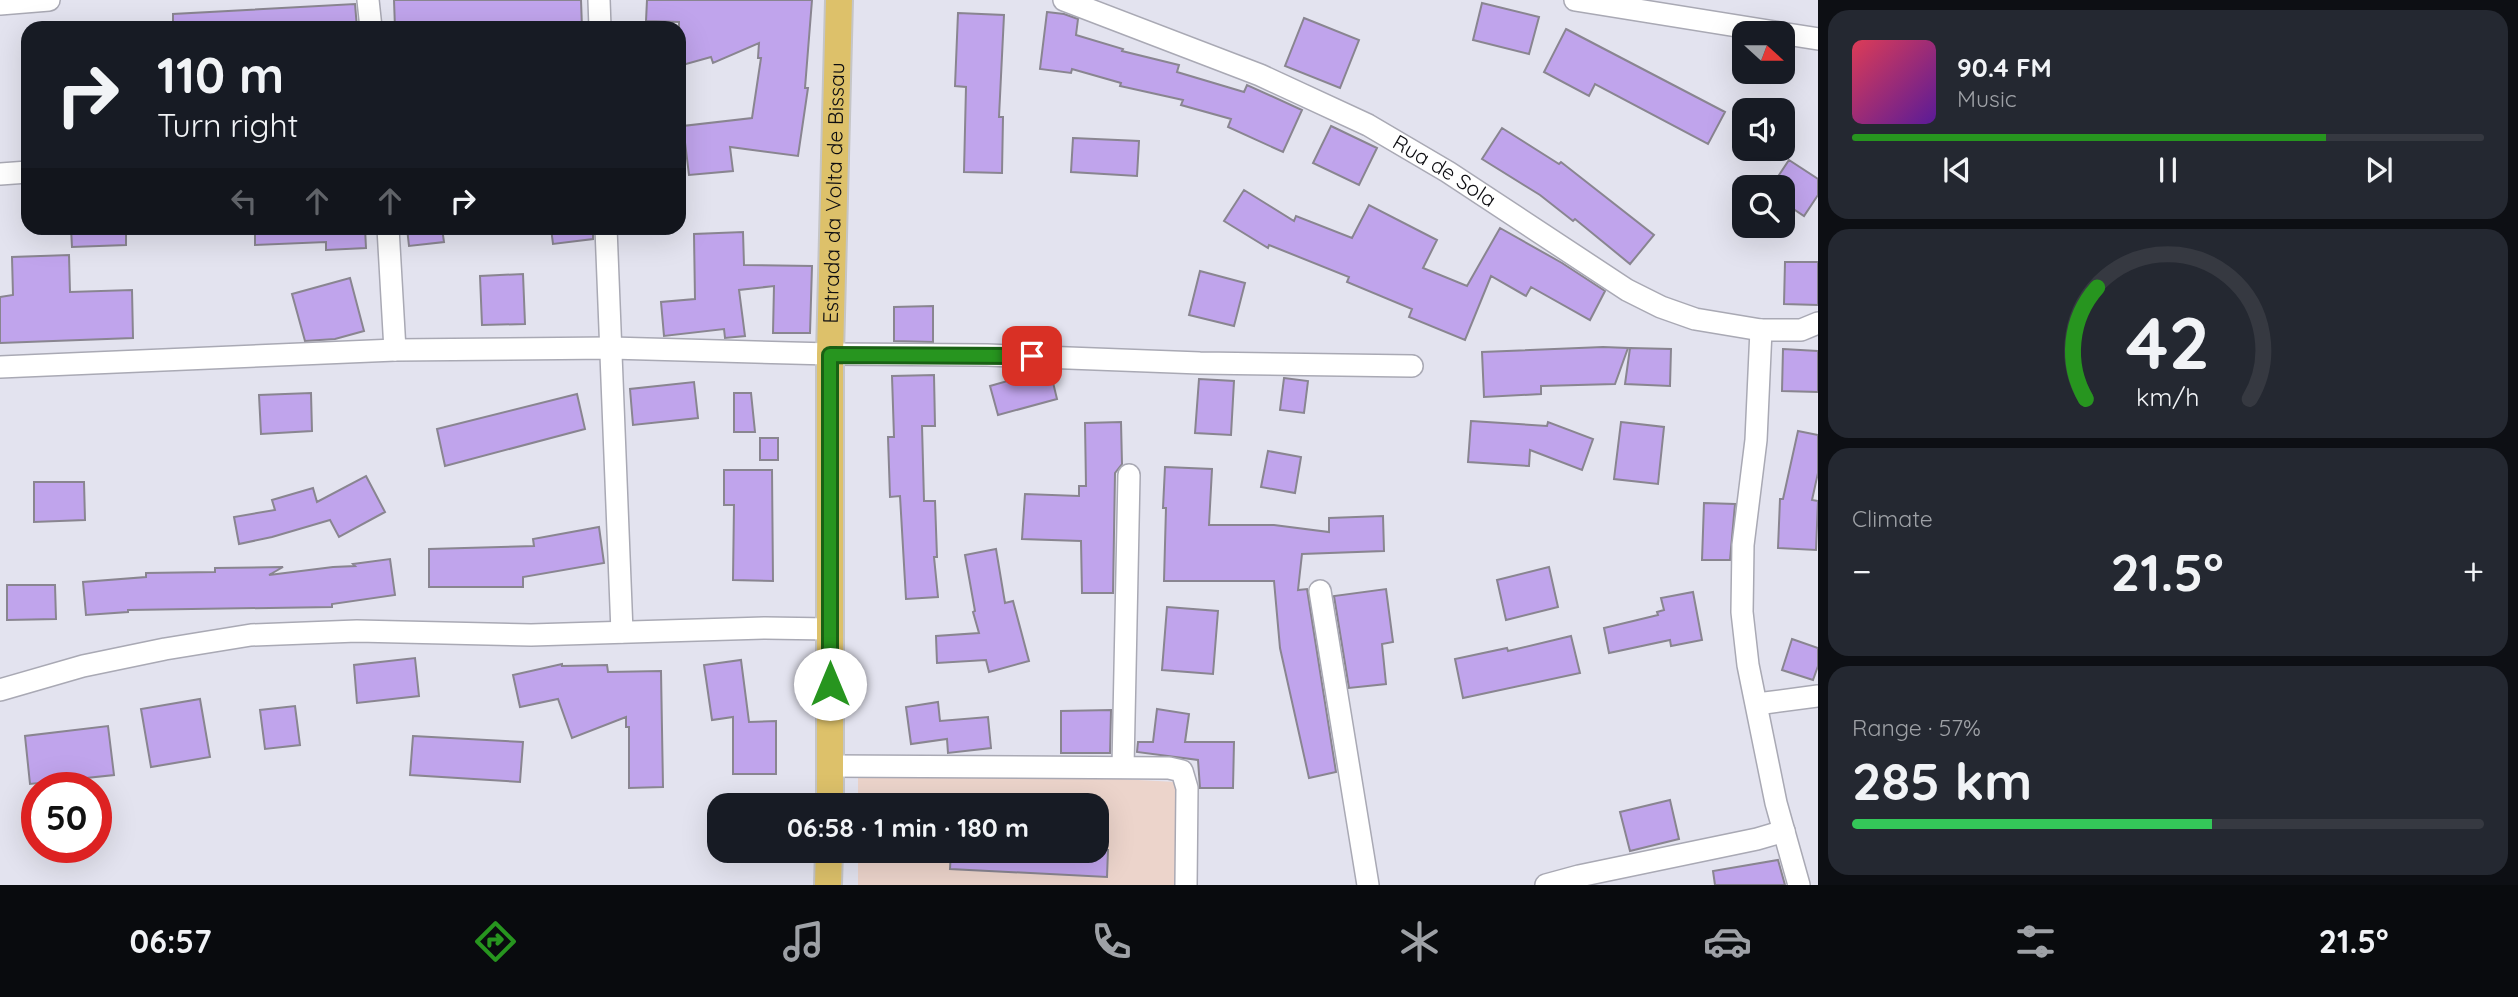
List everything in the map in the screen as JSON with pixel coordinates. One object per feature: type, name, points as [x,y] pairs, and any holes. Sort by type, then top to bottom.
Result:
[{"type":"main road","name":"Estrada da Volta de Bissau","points":[[830,793],[830,355],[839,0]]},
{"type":"main road","points":[[828,885],[829,863]]},
{"type":"street","points":[[0,4],[49,0]]},
{"type":"street","points":[[368,0],[370,21]]},
{"type":"street","points":[[599,0],[600,21]]},
{"type":"street","name":"Rua de Sola","points":[[1064,0],[1260,75],[1368,125],[1448,172],[1627,290],[1661,307],[1695,319],[1761,330],[1801,330],[1818,323]]},
{"type":"street","points":[[1575,0],[1818,39]]},
{"type":"street","points":[[0,174],[21,172]]},
{"type":"street","points":[[388,235],[395,350]]},
{"type":"street","points":[[606,235],[622,632]]},
{"type":"street","points":[[1761,330],[1756,440],[1744,545],[1742,612],[1748,665],[1784,831],[1799,885]]},
{"type":"street","points":[[0,367],[395,350],[611,348],[1412,366]]},
{"type":"street","points":[[1124,767],[1129,475]]},
{"type":"street","points":[[1320,591],[1368,885]]},
{"type":"street","points":[[0,690],[83,666],[251,635],[358,631],[531,635],[830,629]]},
{"type":"street","points":[[1757,704],[1818,696]]},
{"type":"street","points":[[830,766],[1124,767],[1182,771],[1187,788],[1186,885]]},
{"type":"street","points":[[1546,885],[1784,831]]},
{"type":"shaded area","points":[[858,765],[1176,782],[1175,885],[858,885],[858,863],[1109,863],[1109,793],[858,793]]},
{"type":"building","points":[[394,0],[581,0],[582,21],[395,21]]},
{"type":"building","points":[[647,0],[812,0],[805,88],[808,88],[798,156],[730,147],[733,171],[689,175],[686,126],[752,118],[761,58],[758,58],[759,43],[713,63],[711,57],[686,64],[686,21],[646,21]]},
{"type":"building","points":[[1482,3],[1539,17],[1529,54],[1473,40]]},
{"type":"building","points":[[355,4],[356,21],[173,21],[173,14]]},
{"type":"building","points":[[1047,12],[1078,19],[1076,35],[1123,49],[1122,51],[1179,65],[1177,72],[1244,92],[1247,85],[1302,110],[1283,152],[1228,127],[1231,119],[1181,105],[1183,100],[1120,86],[1121,83],[1072,69],[1071,73],[1040,69]]},
{"type":"building","points":[[958,13],[1004,15],[999,117],[1003,117],[1002,173],[964,172],[966,87],[955,86]]},
{"type":"building","points":[[1304,18],[1359,40],[1340,88],[1285,66]]},
{"type":"building","points":[[1566,29],[1725,112],[1708,144],[1595,84],[1589,96],[1544,72]]},
{"type":"building","points":[[1331,126],[1377,148],[1359,185],[1313,163]]},
{"type":"building","points":[[1502,128],[1559,164],[1561,162],[1654,235],[1630,264],[1575,219],[1573,221],[1540,195],[1482,159]]},
{"type":"building","points":[[1073,138],[1139,141],[1137,176],[1071,172]]},
{"type":"building","points":[[1791,161],[1818,179],[1818,195],[1804,216],[1795,210],[1795,175],[1779,175]]},
{"type":"building","points":[[1244,190],[1294,221],[1296,216],[1352,238],[1369,205],[1437,240],[1423,268],[1467,286],[1500,228],[1605,291],[1590,320],[1531,287],[1526,296],[1491,276],[1465,340],[1409,317],[1412,309],[1347,282],[1349,277],[1269,245],[1268,248],[1224,221]]},
{"type":"building","points":[[743,232],[744,265],[812,266],[810,333],[773,333],[774,286],[739,290],[745,336],[725,338],[724,329],[664,336],[661,302],[695,299],[694,234]]},
{"type":"building","points":[[71,235],[126,235],[126,245],[72,247]]},
{"type":"building","points":[[255,235],[365,235],[366,248],[326,250],[326,242],[255,245]]},
{"type":"building","points":[[408,235],[443,235],[444,242],[409,246]]},
{"type":"building","points":[[552,235],[593,235],[593,239],[553,244]]},
{"type":"building","points":[[69,255],[70,292],[132,290],[133,338],[0,343],[0,297],[13,295],[12,257]]},
{"type":"building","points":[[1785,262],[1818,262],[1818,305],[1784,304]]},
{"type":"building","points":[[1200,271],[1245,283],[1234,326],[1189,315]]},
{"type":"building","points":[[523,274],[525,324],[482,325],[480,276]]},
{"type":"building","points":[[350,278],[364,331],[335,339],[305,341],[292,294]]},
{"type":"building","points":[[933,306],[933,342],[894,341],[894,307]]},
{"type":"building","points":[[1628,348],[1615,384],[1541,386],[1541,394],[1484,397],[1482,352]]},
{"type":"building","points":[[1630,348],[1671,349],[1670,386],[1625,384]]},
{"type":"building","points":[[1783,349],[1818,351],[1818,392],[1782,391]]},
{"type":"building","points":[[1050,370],[1057,399],[998,415],[990,386]]},
{"type":"building","points":[[934,375],[935,426],[922,426],[924,501],[935,501],[937,557],[934,557],[938,597],[906,599],[900,496],[890,497],[888,437],[894,437],[892,376]]},
{"type":"building","points":[[1284,378],[1308,381],[1304,413],[1280,410]]},
{"type":"building","points":[[1199,379],[1234,381],[1231,435],[1195,433]]},
{"type":"building","points":[[694,382],[698,418],[633,425],[630,389]]},
{"type":"building","points":[[311,393],[312,431],[261,434],[259,395]]},
{"type":"building","points":[[734,393],[751,393],[755,432],[734,432]]},
{"type":"building","points":[[577,394],[585,429],[445,466],[437,429]]},
{"type":"building","points":[[1471,421],[1547,426],[1548,422],[1593,439],[1582,470],[1530,450],[1529,466],[1468,462]]},
{"type":"building","points":[[1121,422],[1122,464],[1115,473],[1113,593],[1082,593],[1081,541],[1022,539],[1025,494],[1079,496],[1079,486],[1086,486],[1085,423]]},
{"type":"building","points":[[1621,422],[1664,427],[1658,484],[1614,479]]},
{"type":"building","points":[[1798,431],[1818,435],[1818,473],[1812,500],[1818,501],[1816,550],[1778,548],[1780,499],[1783,499]]},
{"type":"building","points":[[760,438],[778,438],[778,460],[760,460]]},
{"type":"building","points":[[1268,451],[1301,457],[1295,493],[1261,487]]},
{"type":"building","points":[[1165,467],[1212,469],[1209,525],[1274,525],[1329,532],[1329,518],[1383,516],[1384,551],[1302,554],[1298,590],[1307,589],[1336,772],[1309,778],[1280,648],[1274,581],[1164,581]]},
{"type":"building","points":[[724,470],[772,470],[773,581],[733,580],[734,505],[724,505]]},
{"type":"building","points":[[366,476],[385,512],[339,537],[330,520],[239,544],[234,517],[275,510],[272,500],[313,488],[317,502]]},
{"type":"building","points":[[34,482],[84,482],[85,520],[34,522]]},
{"type":"building","points":[[1704,503],[1735,504],[1730,560],[1702,560]]},
{"type":"building","points":[[599,527],[604,563],[523,577],[523,587],[429,587],[429,549],[534,546],[533,539]]},
{"type":"building","points":[[996,549],[1005,603],[1013,601],[1029,661],[989,672],[986,660],[937,663],[936,636],[979,633],[973,612],[975,611],[965,555]]},
{"type":"building","points":[[390,559],[395,595],[332,604],[332,607],[128,610],[86,615],[83,582],[146,577],[146,573],[283,567],[269,575],[355,566],[353,564]]},
{"type":"building","points":[[1549,567],[1558,607],[1506,620],[1497,580]]},
{"type":"building","points":[[7,585],[55,585],[56,619],[7,620]]},
{"type":"building","points":[[1386,589],[1393,642],[1382,644],[1386,684],[1349,688],[1334,596]]},
{"type":"building","points":[[1693,592],[1702,640],[1671,646],[1670,640],[1609,653],[1604,628],[1658,615],[1657,612],[1664,610],[1661,598]]},
{"type":"building","points":[[1167,607],[1218,611],[1213,674],[1162,670]]},
{"type":"building","points":[[1571,636],[1580,673],[1463,698],[1455,659],[1507,648],[1508,651]]},
{"type":"building","points":[[1792,639],[1818,648],[1818,666],[1813,680],[1782,670]]},
{"type":"building","points":[[415,658],[419,696],[357,703],[354,665]]},
{"type":"building","points":[[741,660],[749,722],[776,721],[776,774],[733,774],[733,717],[712,720],[704,665]]},
{"type":"building","points":[[562,664],[607,665],[608,672],[661,671],[663,787],[629,788],[629,727],[626,727],[626,717],[572,738],[558,699],[520,707],[513,675]]},
{"type":"building","points":[[200,699],[210,757],[151,767],[141,709]]},
{"type":"building","points":[[938,702],[940,721],[988,717],[991,748],[948,753],[947,739],[911,744],[906,707]]},
{"type":"building","points":[[295,706],[300,745],[265,749],[260,710]]},
{"type":"building","points":[[1157,709],[1189,714],[1185,742],[1234,742],[1233,788],[1200,788],[1198,760],[1137,752],[1138,742],[1153,742]]},
{"type":"building","points":[[1111,710],[1110,753],[1061,753],[1061,711]]},
{"type":"building","points":[[108,726],[114,775],[112,772],[29,772],[25,736]]},
{"type":"building","points":[[413,736],[523,742],[520,782],[410,775]]},
{"type":"building","points":[[1670,800],[1679,839],[1630,851],[1620,812]]},
{"type":"building","points":[[1778,860],[1785,885],[1715,885],[1713,871]]},
{"type":"building","points":[[950,863],[1108,863],[1107,877],[950,869]]},
{"type":"route","points":[[830,684],[830,355],[1032,356]]}]
